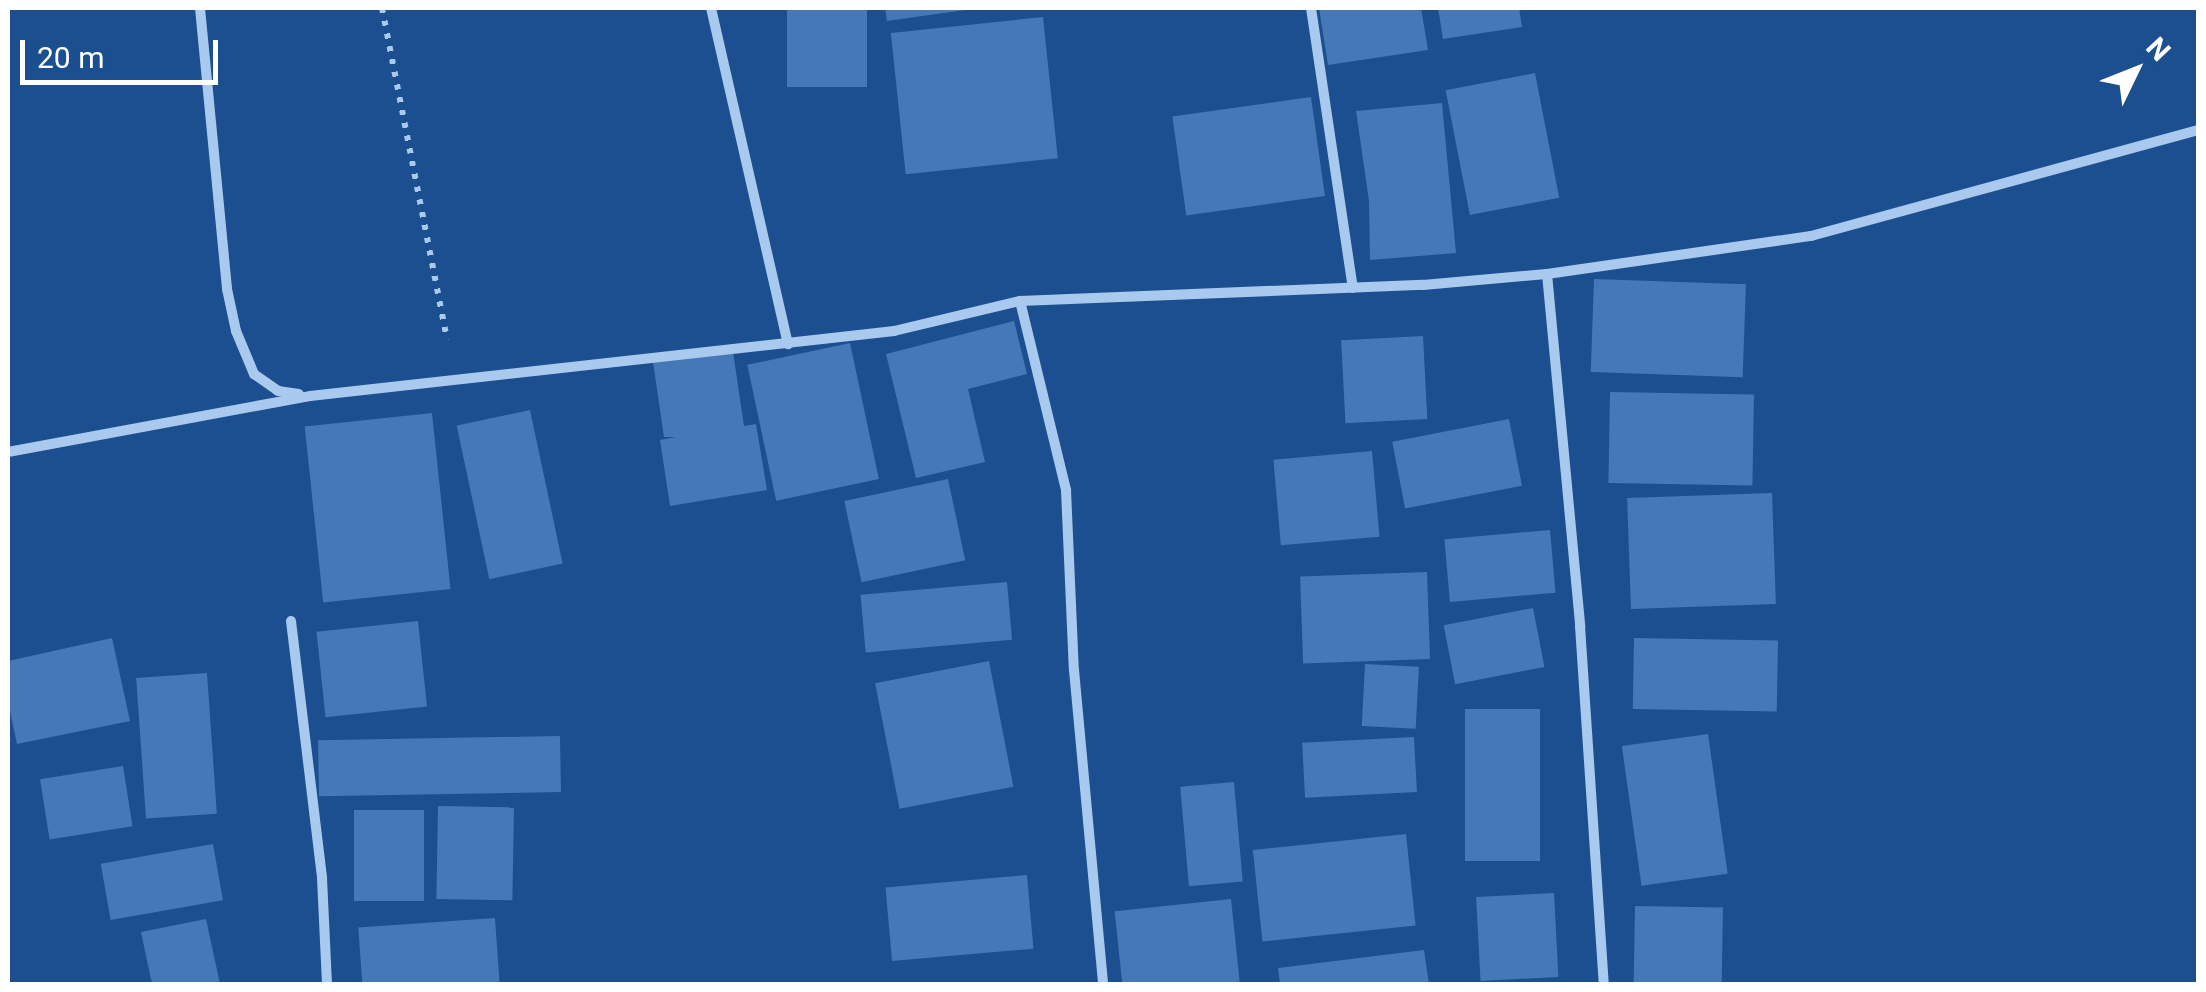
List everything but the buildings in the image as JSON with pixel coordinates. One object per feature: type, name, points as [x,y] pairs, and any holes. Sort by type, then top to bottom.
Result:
[{"type":"street","points":[[200,8],[227,289],[236,331],[254,374],[278,390],[310,396]]},
{"type":"street","points":[[710,8],[788,344]]},
{"type":"street","points":[[1311,8],[1353,288]]},
{"type":"street","points":[[8,452],[310,396],[894,331],[1020,301],[1353,288],[1547,274],[1811,236],[2198,130]]},
{"type":"street","points":[[1547,274],[1580,626],[1604,984]]},
{"type":"street","points":[[1020,301],[1066,490],[1074,670],[1103,984]]},
{"type":"street","points":[[291,621],[322,878],[327,984]]},
{"type":"path","points":[[382,8],[456,381]]}]
